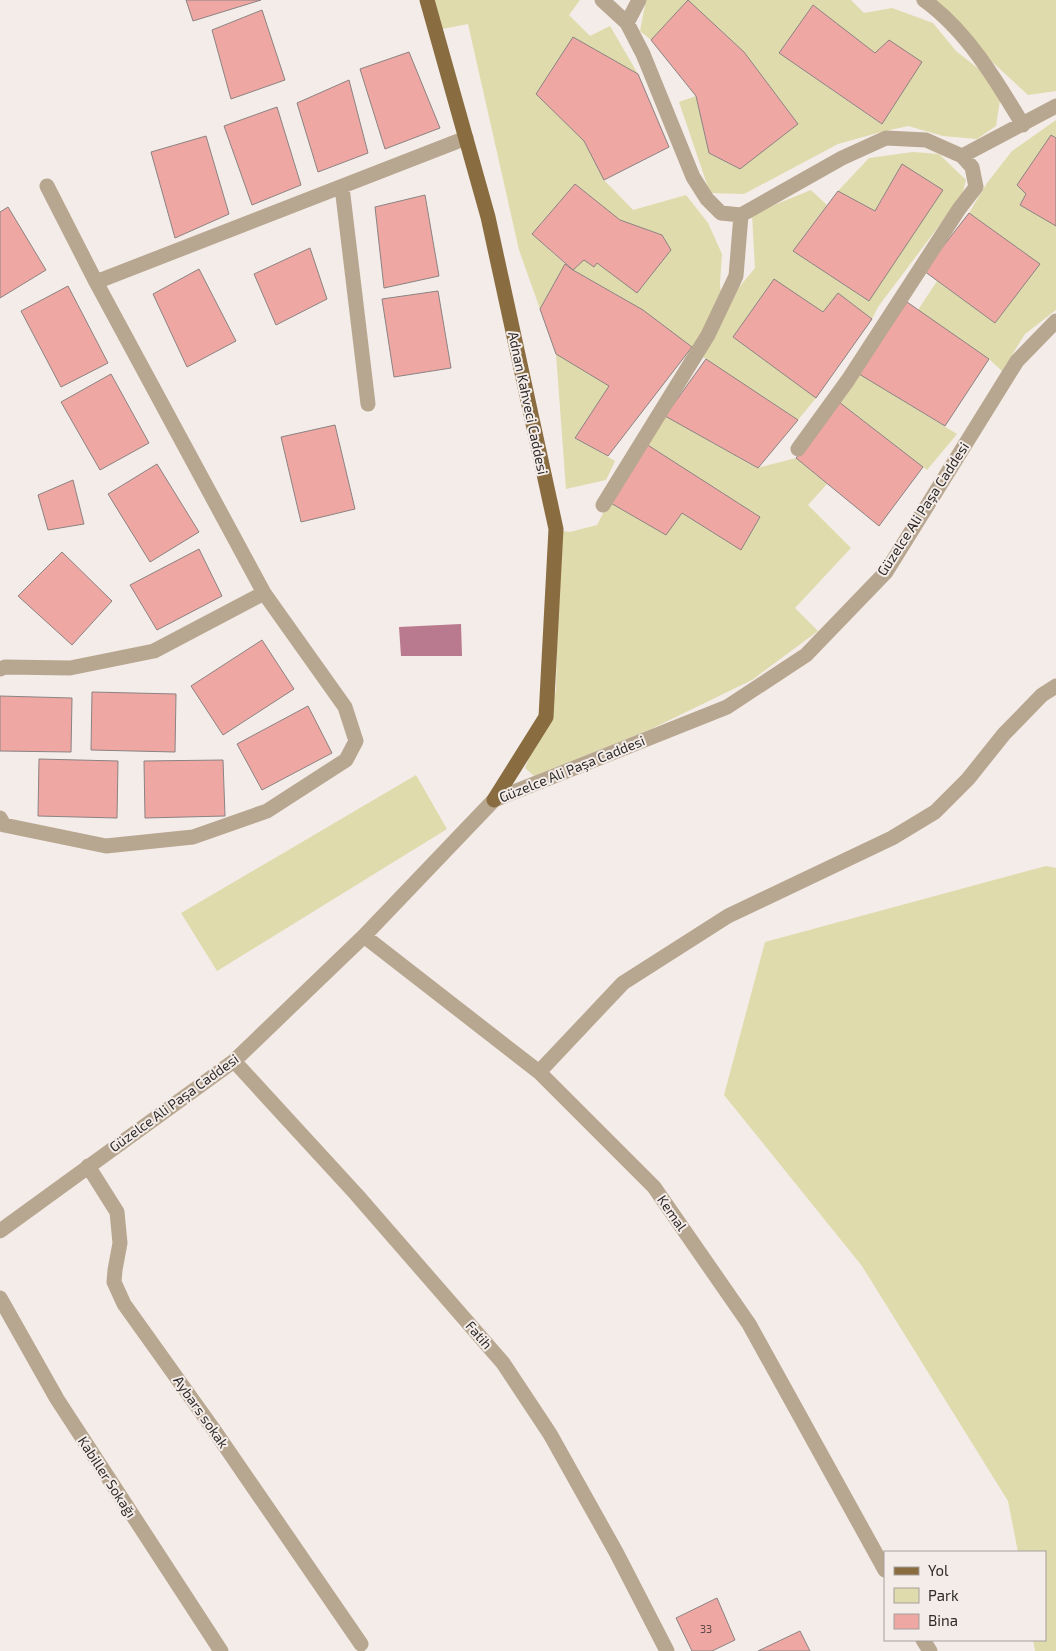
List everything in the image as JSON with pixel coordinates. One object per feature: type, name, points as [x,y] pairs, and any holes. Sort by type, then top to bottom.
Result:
[{"type":"main road","name":"Adnan Kahveci Caddesi","points":[[427,0],[488,217],[556,529],[546,717],[494,800]]},
{"type":"street","points":[[602,0],[627,23],[643,54],[693,177],[707,199],[721,214],[741,216],[842,158],[886,138],[926,140],[962,156],[972,167],[976,187],[959,209],[848,380],[798,448]]},
{"type":"street","points":[[627,23],[639,0]]},
{"type":"street","points":[[924,0],[939,11],[988,66],[1023,125]]},
{"type":"street","points":[[962,156],[1056,106]]},
{"type":"street","points":[[96,282],[466,138]]},
{"type":"street","points":[[0,818],[4,825],[106,846],[193,837],[267,811],[346,760],[356,741],[345,707],[264,593],[96,282],[47,186]]},
{"type":"street","points":[[342,187],[368,404]]},
{"type":"street","points":[[603,505],[708,335],[736,276],[741,216]]},
{"type":"street","name":"Güzelce Ali Paşa Caddesi","points":[[0,1231],[234,1061],[364,936],[494,800],[727,707],[806,655],[886,572],[1017,361],[1056,321]]},
{"type":"street","points":[[0,669],[5,667],[70,668],[154,651],[264,593]]},
{"type":"street","points":[[539,1072],[623,984],[728,916],[892,838],[935,812],[968,779],[1042,695],[1056,686]]},
{"type":"street","name":"Kemal","points":[[364,936],[539,1072],[654,1187],[749,1324],[884,1568]]},
{"type":"street","name":"Fatih","points":[[234,1061],[356,1194],[503,1363],[550,1434],[616,1552],[667,1651]]},
{"type":"street","name":"Aybars sokak","points":[[88,1166],[118,1212],[120,1242],[114,1282],[124,1304],[214,1430],[360,1644]]},
{"type":"street","name":"Kabiller Sokağı","points":[[0,1298],[57,1399],[221,1651]]},
{"type":"green space","points":[[432,0],[580,0],[569,15],[590,36],[610,26],[638,74],[573,38],[536,94],[584,141],[604,180],[633,210],[686,195],[708,223],[722,254],[720,283],[722,308],[755,268],[752,214],[811,190],[827,205],[793,251],[869,301],[943,190],[902,164],[875,211],[838,191],[869,158],[913,152],[939,154],[966,180],[962,195],[878,307],[872,319],[838,293],[823,312],[773,280],[733,337],[816,398],[798,420],[708,361],[643,310],[573,270],[584,260],[594,267],[597,263],[637,292],[671,250],[662,235],[620,220],[575,184],[532,234],[565,264],[540,309],[519,250],[468,24],[442,29]]},
{"type":"green space","points":[[646,0],[851,0],[864,13],[892,8],[933,23],[956,51],[980,70],[1000,100],[996,126],[977,139],[943,136],[908,126],[881,132],[838,144],[744,194],[710,193],[679,102],[696,96],[709,153],[739,169],[798,124],[744,52],[688,1],[651,40],[640,31]],"holes":[[[813,5],[875,53],[889,40],[921,62],[881,124],[779,53]]]},
{"type":"green space","points":[[915,0],[1056,0],[1056,91],[1028,95],[933,7]]},
{"type":"green space","points":[[1056,120],[1056,138],[1051,135],[1017,185],[1026,194],[1020,205],[1056,226],[1056,310],[1025,334],[1002,371],[989,359],[918,310],[937,281],[995,323],[1039,264],[969,213],[987,183],[1012,151]]},
{"type":"green space","points":[[556,354],[609,386],[575,438],[615,461],[606,480],[566,489]]},
{"type":"green space","points":[[859,374],[957,434],[927,470],[839,402]]},
{"type":"green space","points":[[665,416],[757,468],[796,458],[827,484],[808,505],[851,548],[795,608],[818,631],[752,680],[649,730],[534,776],[525,768],[556,691],[560,531],[570,532],[597,525],[609,502],[666,535],[682,513],[741,550],[760,517],[643,442]]},
{"type":"green space","points":[[416,775],[447,829],[217,971],[181,913]]},
{"type":"green space","points":[[1046,866],[1056,868],[1056,1651],[1035,1651],[1033,1641],[1046,1641],[1046,1551],[1018,1551],[1008,1501],[862,1266],[724,1095],[765,942]]},
{"type":"shaded area","points":[[461,624],[462,656],[401,656],[399,627]]},
{"type":"building","points":[[186,0],[261,0],[193,21]]},
{"type":"building","points":[[688,0],[744,52],[798,124],[740,169],[709,153],[696,96],[651,40]]},
{"type":"building","points":[[813,5],[875,53],[889,40],[922,62],[882,124],[779,53]]},
{"type":"building","points":[[262,10],[285,80],[231,99],[212,30]]},
{"type":"building","points":[[573,37],[638,74],[669,147],[604,180],[584,141],[536,94]]},
{"type":"building","points":[[409,52],[440,128],[385,149],[360,69]]},
{"type":"building","points":[[349,80],[368,153],[318,172],[297,103]]},
{"type":"building","points":[[277,107],[301,185],[252,205],[224,126]]},
{"type":"building","points":[[1051,135],[1056,138],[1056,226],[1020,205],[1026,194],[1017,185]]},
{"type":"building","points":[[206,136],[229,214],[175,238],[151,152]]},
{"type":"building","points":[[902,164],[943,190],[869,301],[793,251],[838,191],[875,211]]},
{"type":"building","points":[[575,184],[620,220],[662,235],[671,250],[637,293],[597,263],[594,267],[584,260],[573,270],[532,234]]},
{"type":"building","points":[[425,195],[439,276],[384,288],[375,207]]},
{"type":"building","points":[[8,207],[46,270],[0,298],[0,212]]},
{"type":"building","points":[[969,213],[1040,264],[995,323],[924,271]]},
{"type":"building","points":[[310,248],[327,299],[276,325],[254,274]]},
{"type":"building","points":[[565,264],[643,310],[692,347],[608,456],[575,438],[609,386],[556,354],[540,309]]},
{"type":"building","points":[[199,269],[236,341],[187,367],[153,294]]},
{"type":"building","points":[[774,279],[823,312],[838,293],[872,319],[816,398],[733,337]]},
{"type":"building","points":[[68,286],[108,363],[61,387],[21,311]]},
{"type":"building","points":[[438,291],[451,368],[394,377],[382,299]]},
{"type":"building","points":[[907,302],[989,359],[945,426],[859,374]]},
{"type":"building","points":[[706,359],[798,420],[758,468],[665,416]]},
{"type":"building","points":[[111,374],[149,443],[100,470],[61,402]]},
{"type":"building","points":[[839,402],[923,467],[879,526],[796,458]]},
{"type":"building","points":[[335,425],[355,509],[301,522],[281,437]]},
{"type":"building","points":[[643,442],[760,517],[741,550],[682,513],[666,535],[609,502]]},
{"type":"building","points":[[157,464],[199,532],[150,562],[108,494]]},
{"type":"building","points":[[73,480],[84,524],[48,530],[38,495]]},
{"type":"building","points":[[199,549],[222,596],[157,630],[130,585]]},
{"type":"building","points":[[62,552],[112,601],[72,645],[18,596]]},
{"type":"building","points":[[262,640],[294,689],[223,735],[191,686]]},
{"type":"building","points":[[92,692],[176,694],[175,752],[91,750]]},
{"type":"building","points":[[0,696],[72,698],[71,752],[0,751]]},
{"type":"building","points":[[308,706],[332,753],[262,790],[237,744]]},
{"type":"building","points":[[39,759],[118,761],[117,818],[38,816]]},
{"type":"building","points":[[223,760],[225,816],[145,818],[144,761]]},
{"type":"building","points":[[717,1598],[735,1640],[712,1651],[692,1651],[676,1618]]},
{"type":"building","points":[[800,1631],[810,1651],[758,1651]]}]
